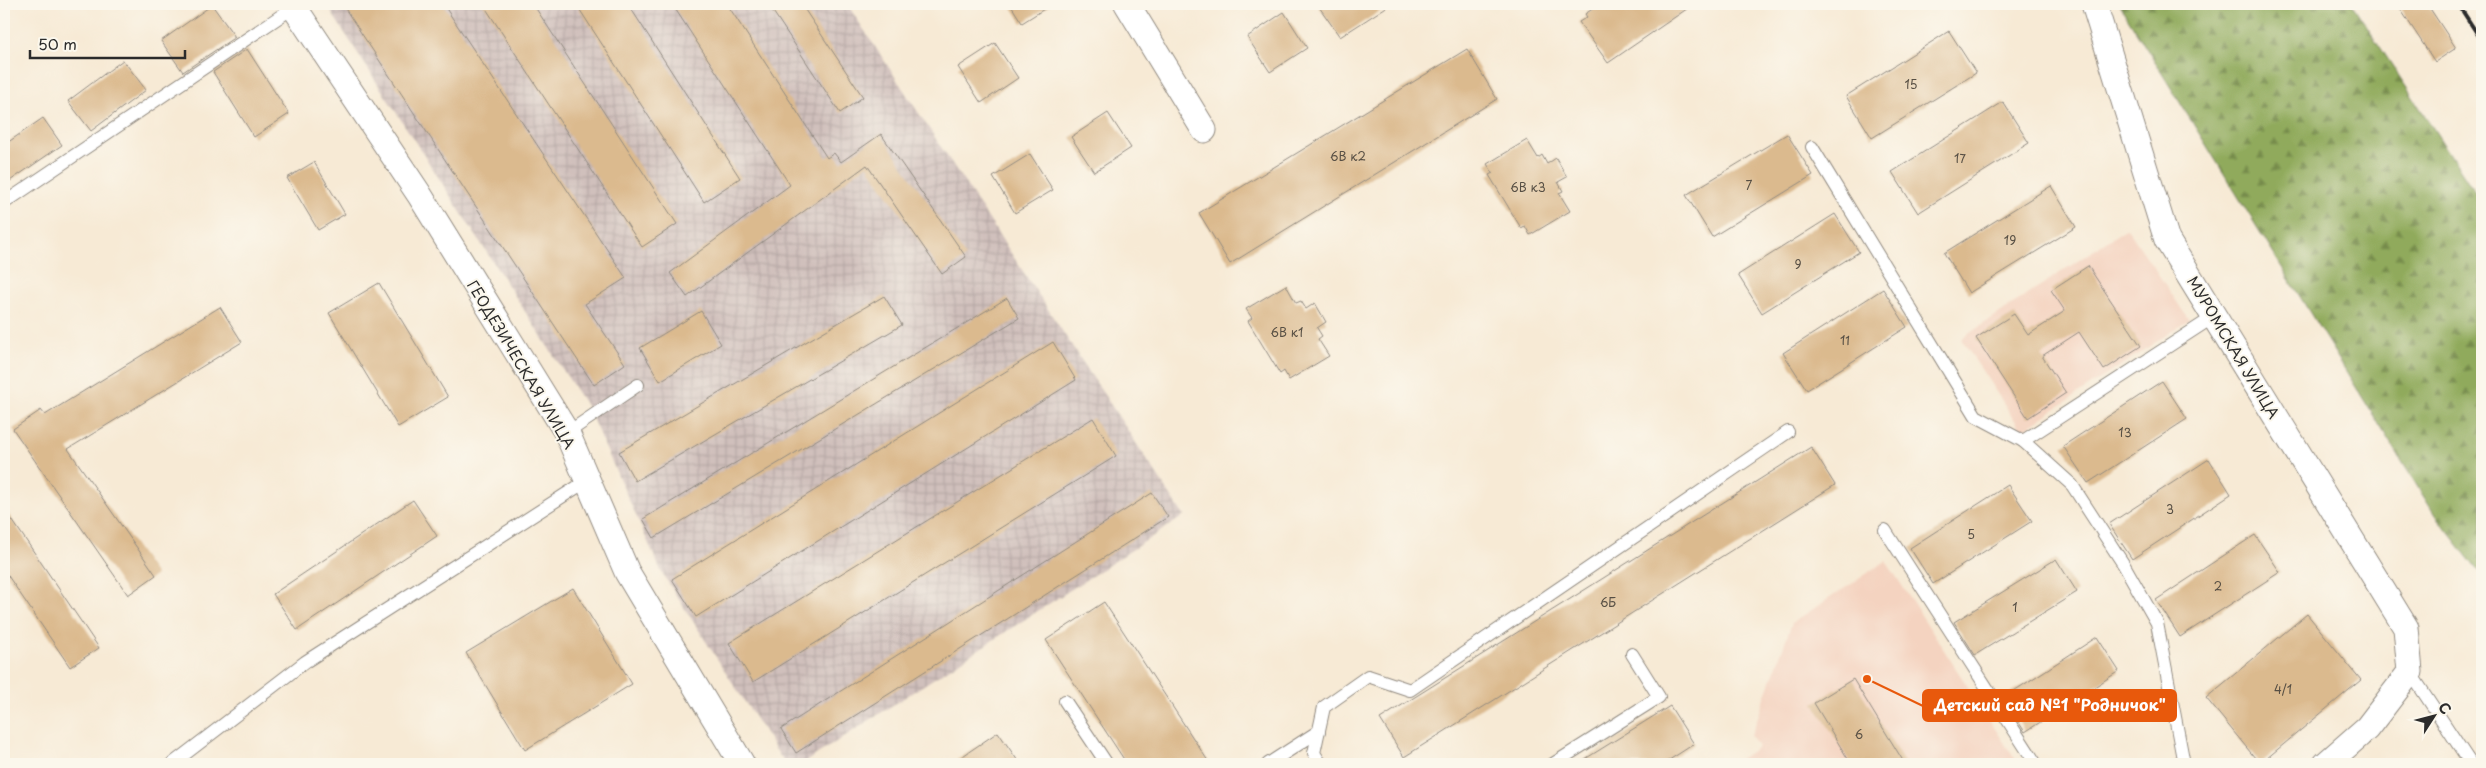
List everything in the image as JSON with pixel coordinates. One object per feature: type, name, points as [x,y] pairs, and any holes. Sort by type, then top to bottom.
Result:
[{"type":"street","points":[[1127,4],[1204,130]]},
{"type":"street","name":"МУРОМСКАЯ УЛИЦА","points":[[2094,4],[2167,240],[2406,628],[2410,672]]},
{"type":"street","name":"ГЕОДЕЗИЧЕСКАЯ УЛИЦА","points":[[293,5],[419,194],[567,433],[628,572],[742,764]]},
{"type":"street","points":[[2326,764],[2367,728],[2410,672]]},
{"type":"lane","points":[[4,203],[293,5]]},
{"type":"lane","points":[[1812,147],[1976,416],[2023,441],[2072,485],[2124,565],[2157,623],[2183,764]]},
{"type":"lane","points":[[2023,441],[2215,316]]},
{"type":"lane","points":[[567,433],[638,385]]},
{"type":"lane","points":[[1320,764],[1314,753],[1324,708],[1368,676],[1410,690],[1788,432]]},
{"type":"lane","points":[[172,764],[305,662],[588,480]]},
{"type":"lane","points":[[1885,530],[2036,764]]},
{"type":"lane","points":[[1553,764],[1659,697],[1632,654]]},
{"type":"lane","points":[[2410,672],[2471,764]]},
{"type":"lane","points":[[1065,701],[1107,764]]},
{"type":"lane","points":[[1268,764],[1319,731]]},
{"type":"shaded area","points":[[326,4],[847,4],[1184,516],[802,764],[785,764],[662,573],[587,407]]},
{"type":"shaded area","points":[[2127,228],[2189,320],[2022,431],[1961,339]]},
{"type":"shaded area","points":[[1886,561],[2018,764],[1732,764],[1758,747],[1751,736],[1792,623]]},
{"type":"green space","points":[[2119,4],[2352,4],[2482,203],[2482,576],[2435,515]]},
{"type":"building","points":[[342,4],[443,4],[626,278],[585,304],[625,364],[594,385]]},
{"type":"building","points":[[483,4],[533,4],[677,224],[642,247]]},
{"type":"building","points":[[576,4],[628,4],[740,178],[704,202]]},
{"type":"building","points":[[672,4],[727,4],[827,158],[834,153],[841,162],[881,134],[966,257],[942,274],[867,165],[687,297],[670,273],[790,185]]},
{"type":"building","points":[[768,4],[801,4],[863,97],[840,113]]},
{"type":"building","points":[[1010,4],[1052,4],[1022,23]]},
{"type":"building","points":[[1317,4],[1391,4],[1340,37]]},
{"type":"building","points":[[1600,4],[1694,4],[1608,63],[1579,22],[1587,17],[1585,14]]},
{"type":"building","points":[[2397,4],[2427,4],[2456,48],[2435,62]]},
{"type":"building","points":[[212,5],[235,37],[183,72],[161,41]]},
{"type":"building","points":[[1284,12],[1307,48],[1270,72],[1247,37]]},
{"type":"building","points":[[1949,31],[1976,73],[1872,138],[1846,96]]},
{"type":"building","points":[[995,43],[1018,78],[981,103],[958,67]]},
{"type":"building","points":[[247,49],[289,114],[254,137],[213,72]]},
{"type":"building","points":[[1467,49],[1497,99],[1230,264],[1199,213]]},
{"type":"building","points":[[123,60],[146,90],[91,131],[68,101]]},
{"type":"building","points":[[2003,102],[2029,143],[1918,213],[1892,172]]},
{"type":"building","points":[[1108,113],[1131,148],[1094,172],[1071,137]]},
{"type":"building","points":[[43,118],[62,145],[4,185],[4,145]]},
{"type":"building","points":[[1787,134],[1813,175],[1712,237],[1686,195]]},
{"type":"building","points":[[1527,140],[1538,158],[1542,155],[1547,164],[1556,158],[1567,177],[1558,182],[1563,191],[1559,193],[1570,211],[1530,235],[1525,226],[1521,228],[1489,175],[1493,173],[1487,164]]},
{"type":"building","points":[[1030,154],[1053,190],[1015,213],[993,177]]},
{"type":"building","points":[[314,162],[345,214],[318,230],[287,178]]},
{"type":"building","points":[[2051,186],[2076,227],[1969,293],[1944,253]]},
{"type":"building","points":[[1835,214],[1859,252],[1762,313],[1738,275]]},
{"type":"building","points":[[2088,266],[2141,346],[2104,370],[2079,332],[2042,356],[2066,393],[2028,418],[1976,338],[2014,314],[2028,335],[2065,311],[2051,290]]},
{"type":"building","points":[[379,283],[448,397],[398,427],[329,313]]},
{"type":"building","points":[[1286,285],[1296,303],[1301,301],[1306,309],[1315,303],[1326,322],[1317,328],[1322,336],[1318,339],[1329,356],[1289,380],[1284,371],[1280,374],[1248,321],[1252,318],[1246,309]]},
{"type":"building","points":[[1883,289],[1907,327],[1807,390],[1783,353]]},
{"type":"building","points":[[884,296],[902,325],[635,481],[619,452]]},
{"type":"building","points":[[1007,298],[1019,318],[654,538],[643,519]]},
{"type":"building","points":[[220,307],[242,342],[68,449],[156,575],[128,595],[13,429],[41,410],[45,415]]},
{"type":"building","points":[[701,311],[721,344],[660,381],[640,348]]},
{"type":"building","points":[[1053,342],[1076,380],[696,617],[672,579]]},
{"type":"building","points":[[2162,381],[2187,419],[2088,483],[2063,446]]},
{"type":"building","points":[[1093,418],[1116,456],[753,682],[729,643]]},
{"type":"building","points":[[1811,447],[1835,485],[1404,757],[1380,719]]},
{"type":"building","points":[[2209,459],[2231,494],[2132,559],[2109,524]]},
{"type":"building","points":[[2008,485],[2032,521],[1933,584],[1910,548]]},
{"type":"building","points":[[1152,493],[1168,517],[796,753],[781,729]]},
{"type":"building","points":[[413,500],[437,536],[297,630],[273,594]]},
{"type":"building","points":[[4,508],[99,648],[70,667],[4,570]]},
{"type":"building","points":[[2255,535],[2280,572],[2180,637],[2156,600]]},
{"type":"building","points":[[2056,559],[2077,592],[1975,655],[1954,622]]},
{"type":"building","points":[[573,588],[632,684],[525,750],[466,653]]},
{"type":"building","points":[[1104,602],[1210,764],[1127,764],[1046,640]]},
{"type":"building","points":[[2307,614],[2361,680],[2260,764],[2206,698]]},
{"type":"building","points":[[2097,637],[2119,671],[2025,732],[2003,698]]},
{"type":"building","points":[[1853,679],[1905,764],[1851,764],[1814,703]]},
{"type":"building","points":[[1670,706],[1694,744],[1663,764],[1577,764]]},
{"type":"building","points":[[998,732],[1020,764],[951,764]]},
{"type":"railway","points":[[2458,4],[2482,41]]},
{"type":"place","name":"Детский сад №1 \"Родничок\"","points":[[1867,679]]}]
